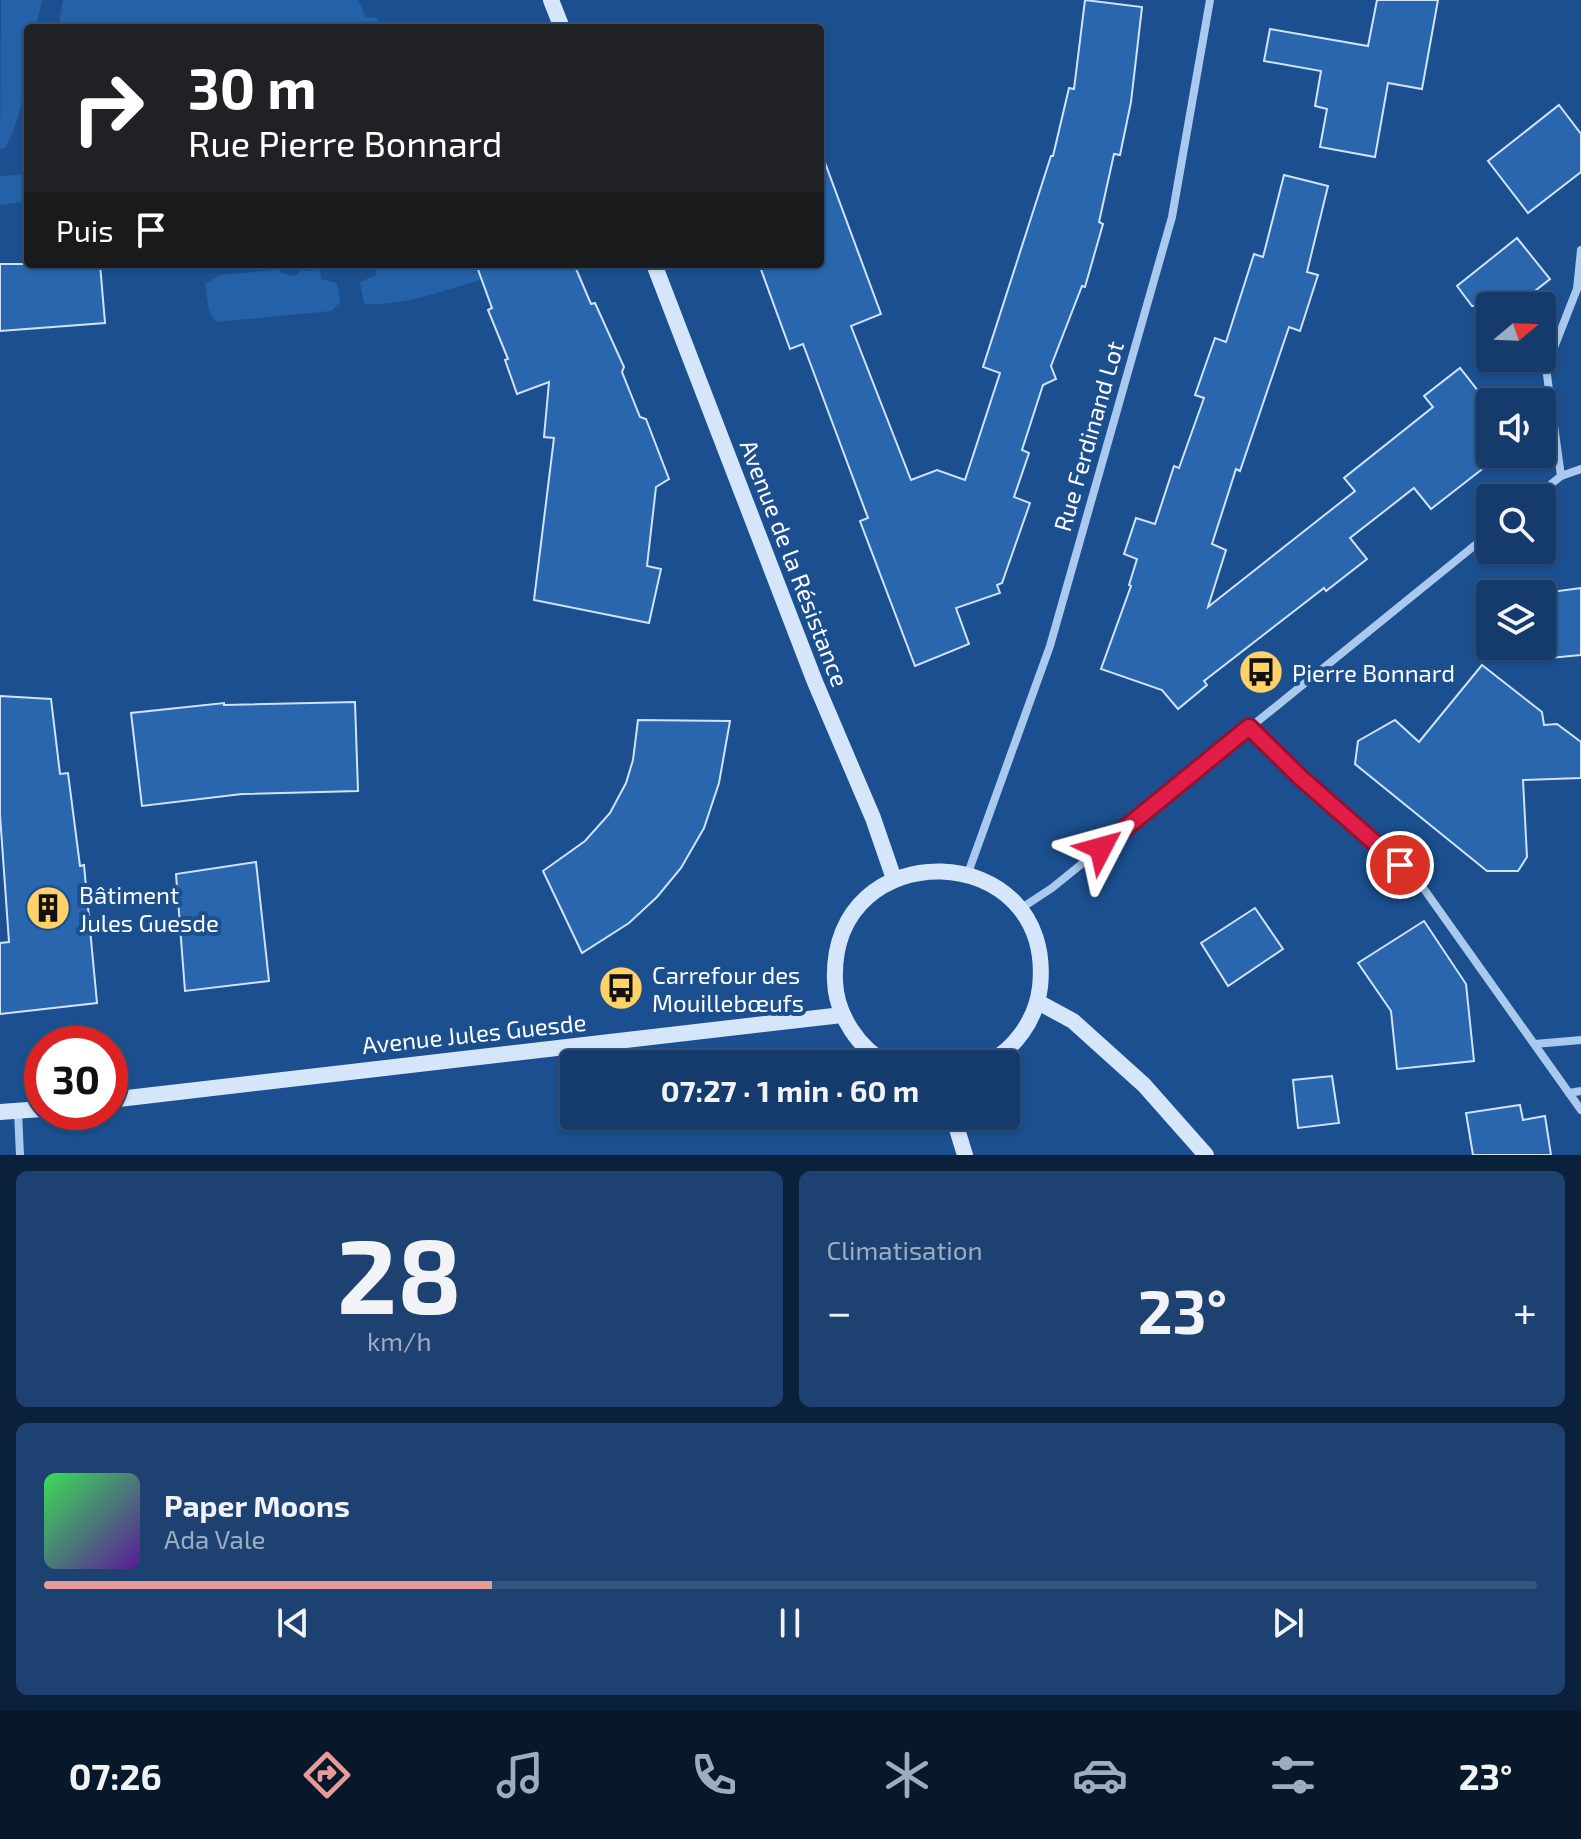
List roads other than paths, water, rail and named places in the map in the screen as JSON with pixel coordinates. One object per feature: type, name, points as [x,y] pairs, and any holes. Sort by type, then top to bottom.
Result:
[{"type":"main road","points":[[551,0],[560,24]]},
{"type":"main road","name":"Avenue de la Résistance","points":[[656,268],[815,682],[873,818],[894,879]]},
{"type":"main road","points":[[871,1050],[859,1041],[842,1015],[835,984],[836,952],[848,922],[867,896],[894,879],[930,870],[968,873],[988,882],[1020,909],[1036,937],[1041,970],[1038,1002],[1024,1032],[1008,1050]]},
{"type":"main road","points":[[1038,1002],[1073,1021],[1132,1075],[1206,1155]]},
{"type":"main road","name":"Avenue Jules Guesde","points":[[128,1098],[842,1015]]},
{"type":"main road","points":[[0,1112],[24,1111]]},
{"type":"main road","points":[[957,1130],[965,1155]]},
{"type":"street","name":"Rue Ferdinand Lot","points":[[968,873],[1050,646],[1172,217],[1210,0]]},
{"type":"street","points":[[1561,476],[1546,368],[1579,288],[1581,250]]},
{"type":"street","points":[[1551,484],[1561,476],[1581,469]]},
{"type":"street","points":[[1020,909],[1052,888],[1476,544]]},
{"type":"street","points":[[1249,727],[1300,777],[1419,882],[1581,1110]]},
{"type":"street","points":[[1535,1044],[1581,1040]]},
{"type":"street","points":[[1569,1093],[1581,1091]]},
{"type":"street","points":[[18,1112],[20,1155]]},
{"type":"place","name":"Pierre Bonnard","points":[[1261,672]]},
{"type":"place","name":"Bâtiment Jules Guesde","points":[[48,908]]},
{"type":"place","name":"Carrefour des Mouillebœufs","points":[[621,988]]}]
